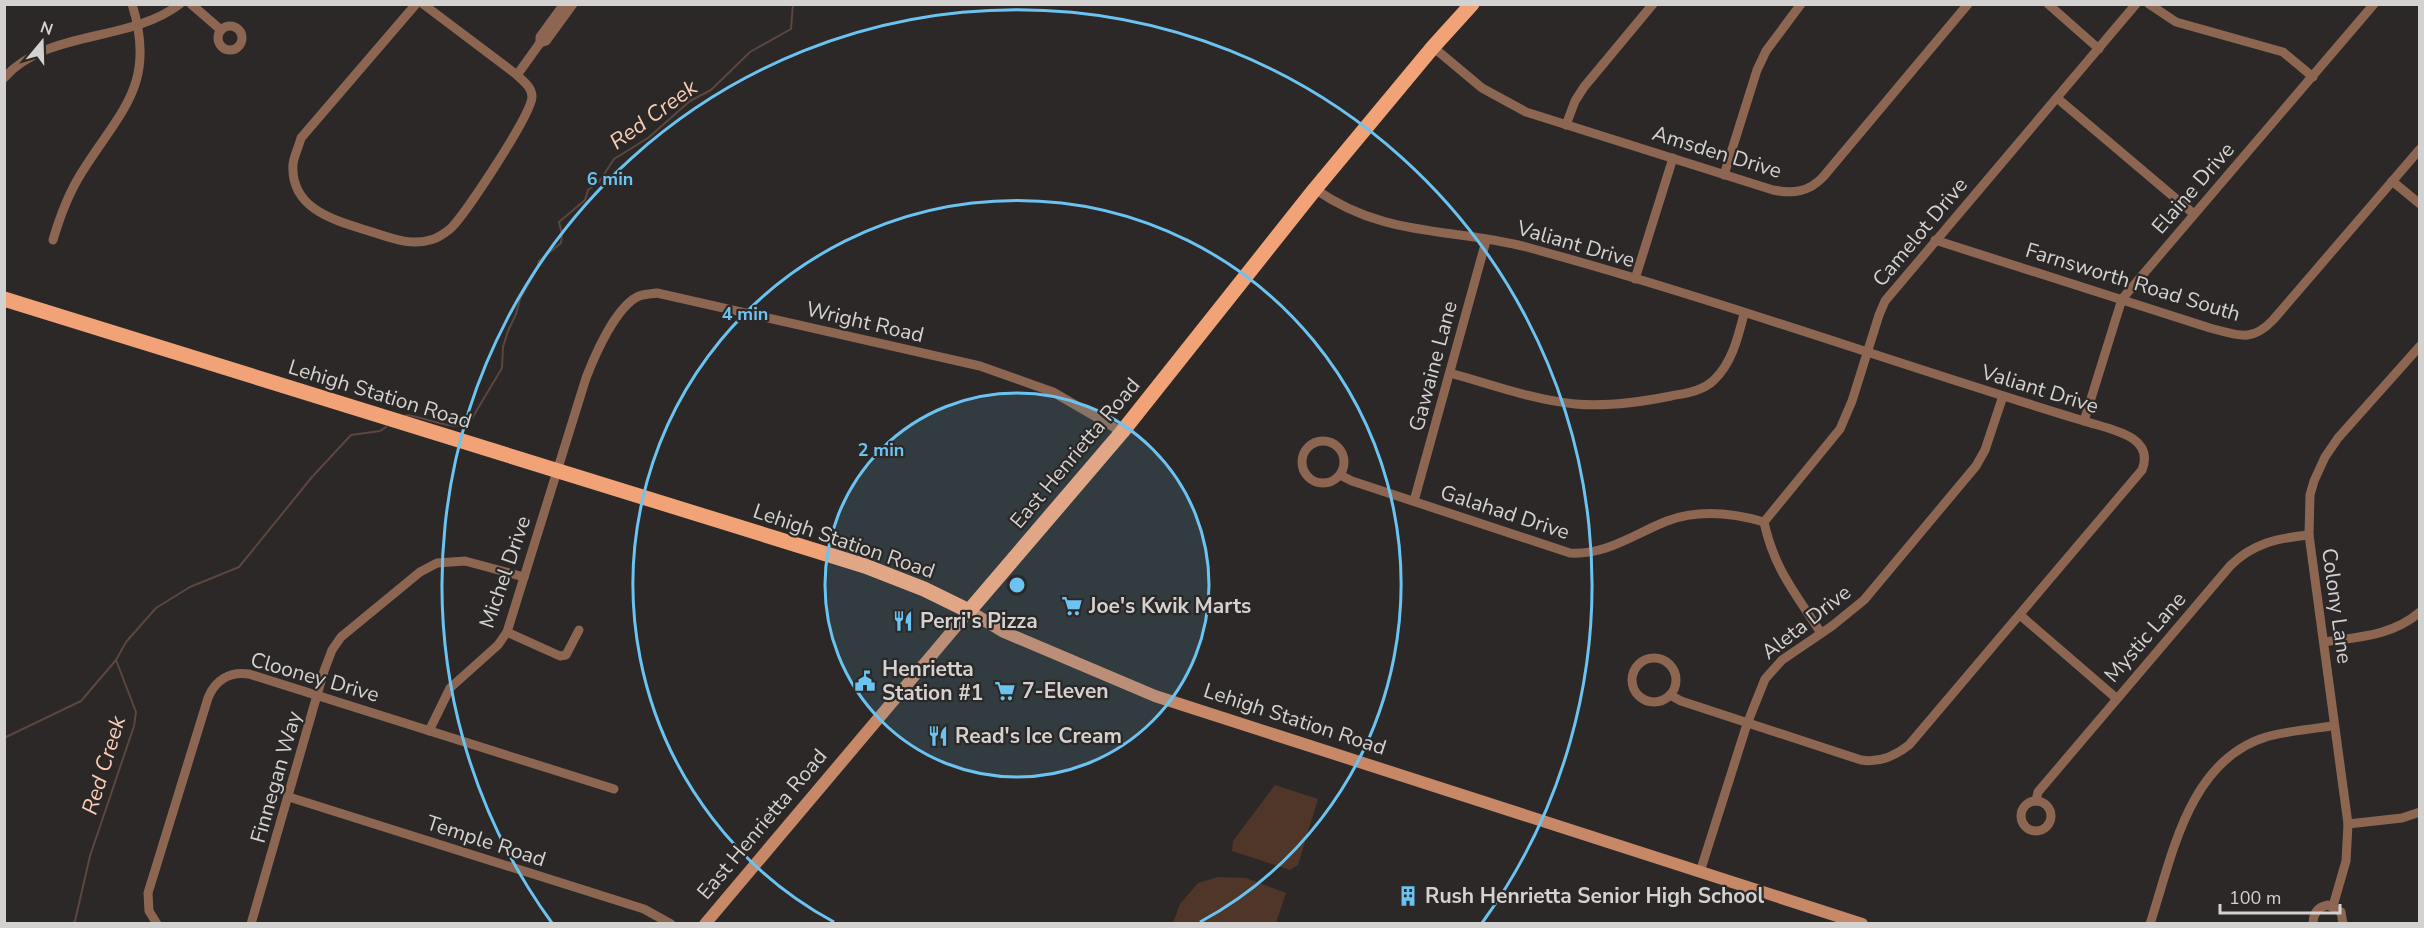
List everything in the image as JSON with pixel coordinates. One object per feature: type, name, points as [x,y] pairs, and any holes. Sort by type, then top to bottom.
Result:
[{"type":"main road","name":"East Henrietta Road","points":[[705,924],[1122,432],[1315,189],[1472,4]]},
{"type":"main road","name":"Lehigh Station Road","points":[[4,299],[865,566],[924,589],[1012,636],[1155,696],[1862,924]]},
{"type":"street","points":[[53,240],[70,192],[124,108],[137,82],[142,55],[138,25],[132,4]]},
{"type":"street","points":[[4,78],[25,61],[48,50],[138,25],[158,18],[180,4]]},
{"type":"street","points":[[191,4],[221,30]]},
{"type":"street","points":[[416,4],[301,138],[293,163],[296,184],[307,203],[326,218],[405,242],[430,240],[450,229],[469,205],[529,110],[532,98],[530,88],[517,75],[423,4]]},
{"type":"street","points":[[517,75],[564,4]]},
{"type":"street","points":[[540,43],[546,41],[573,4]]},
{"type":"street","points":[[1566,125],[1575,101],[1584,87],[1653,4]]},
{"type":"street","points":[[1724,175],[1757,70],[1766,51],[1801,4]]},
{"type":"street","name":"Amsden Drive","points":[[1434,47],[1495,97],[1526,112],[1780,192],[1793,193],[1813,186],[1823,177],[1968,4]]},
{"type":"street","points":[[2048,4],[2099,48]]},
{"type":"street","name":"Camelot Drive","points":[[1764,522],[1840,429],[1850,408],[1885,302],[2136,4]]},
{"type":"street","points":[[2149,4],[2176,22],[2283,52],[2313,76]]},
{"type":"street","name":"Elaine Drive","points":[[2084,421],[2122,299],[2374,4]]},
{"type":"street","points":[[2056,98],[2194,214]]},
{"type":"street","name":"Farnsworth Road South","points":[[1935,240],[2236,334],[2250,336],[2259,333],[2273,320],[2420,149]]},
{"type":"street","points":[[1635,279],[1673,158]]},
{"type":"street","points":[[2392,181],[2420,204]]},
{"type":"street","name":"Valiant Drive","points":[[1315,189],[1355,213],[1390,224],[1528,248],[1635,279],[2133,437],[2142,446],[2145,463],[2142,470],[1909,745],[1890,756],[1878,760],[1861,760],[1747,724],[1670,695]]},
{"type":"street","name":"Gawaine Lane","points":[[1414,501],[1486,241]]},
{"type":"street","name":"Wright Road","points":[[557,471],[595,356],[604,338],[637,297],[657,293],[980,366],[1053,392],[1122,432]]},
{"type":"street","points":[[1450,374],[1544,399],[1577,404],[1631,402],[1686,393],[1706,386],[1723,371],[1737,341],[1744,314]]},
{"type":"street","name":"Colony Lane","points":[[2333,906],[2346,861],[2348,824],[2309,535],[2310,495],[2328,452],[2420,346]]},
{"type":"street","name":"Aleta Drive","points":[[1700,872],[1747,724],[1760,689],[1772,670],[1782,660],[1864,600],[1976,466],[1985,450],[2002,396]]},
{"type":"street","points":[[1319,441],[1339,448],[1344,461],[1340,475],[1335,480],[1322,484],[1310,479],[1302,468],[1303,454],[1306,449],[1319,441]]},
{"type":"street","name":"Michel Drive","points":[[429,731],[450,688],[498,645],[507,633],[557,471]]},
{"type":"street","name":"Galahad Drive","points":[[1340,475],[1352,481],[1570,553],[1605,549],[1670,520],[1687,516],[1727,514],[1764,522]]},
{"type":"street","points":[[1764,522],[1777,564],[1821,633]]},
{"type":"street","name":"Mystic Lane","points":[[2036,801],[2038,792],[2115,698],[2236,559],[2262,543],[2277,538],[2309,535]]},
{"type":"street","name":"Finnegan Way","points":[[251,924],[328,661],[341,637],[428,567],[447,561],[465,561],[524,577]]},
{"type":"street","points":[[2324,642],[2387,632],[2404,624],[2420,612]]},
{"type":"street","points":[[2020,615],[2115,698]]},
{"type":"street","points":[[507,633],[560,656],[566,655],[579,630]]},
{"type":"street","name":"Valiant Drive","points":[[1655,658],[1668,663],[1673,668],[1676,682],[1670,695],[1664,699],[1650,701],[1638,694],[1632,680],[1636,667],[1642,662],[1655,658]]},
{"type":"street","name":"Clooney Drive","points":[[158,924],[149,911],[148,893],[211,690],[220,680],[231,674],[243,673],[318,695],[614,789]]},
{"type":"street","points":[[2150,924],[2186,817],[2200,789],[2218,767],[2247,745],[2264,738],[2333,726]]},
{"type":"street","name":"Temple Road","points":[[289,797],[644,909],[671,924]]},
{"type":"street","points":[[2348,824],[2402,818],[2420,812]]},
{"type":"street","points":[[2313,924],[2313,918],[2318,909],[2323,906],[2333,906],[2341,912],[2343,924]]},
{"type":"shaded area","points":[[1275,785],[1318,799],[1298,865],[1290,870],[1232,851],[1233,841]]},
{"type":"shaded area","points":[[1218,877],[1246,878],[1286,893],[1276,923],[1173,923],[1180,904],[1198,883]]},
{"type":"waterway","name":"Red Creek","points":[[404,417],[407,415],[453,426],[468,425],[502,368],[503,347],[508,331],[520,299],[539,261],[561,243],[562,234],[559,222],[585,200],[588,190],[599,182],[614,159],[648,138],[690,101],[711,90],[750,52],[791,29],[793,4]]},
{"type":"waterway","name":"Red Creek","points":[[72,924],[75,921],[90,856],[134,726],[136,712],[116,660],[126,642],[156,608],[190,587],[239,567],[312,477],[351,435],[380,431],[386,427]]},
{"type":"waterway","points":[[4,738],[81,701],[116,660]]},
{"type":"place","name":"Joe's Kwik Marts","points":[[1072,606]]},
{"type":"place","name":"Perri's Pizza","points":[[903,621]]},
{"type":"place","name":"Henrietta Station #1","points":[[865,681]]},
{"type":"place","name":"7-Eleven","points":[[1005,691]]},
{"type":"place","name":"Read's Ice Cream","points":[[938,736]]},
{"type":"place","name":"Rush Henrietta Senior High School","points":[[1408,896]]}]
